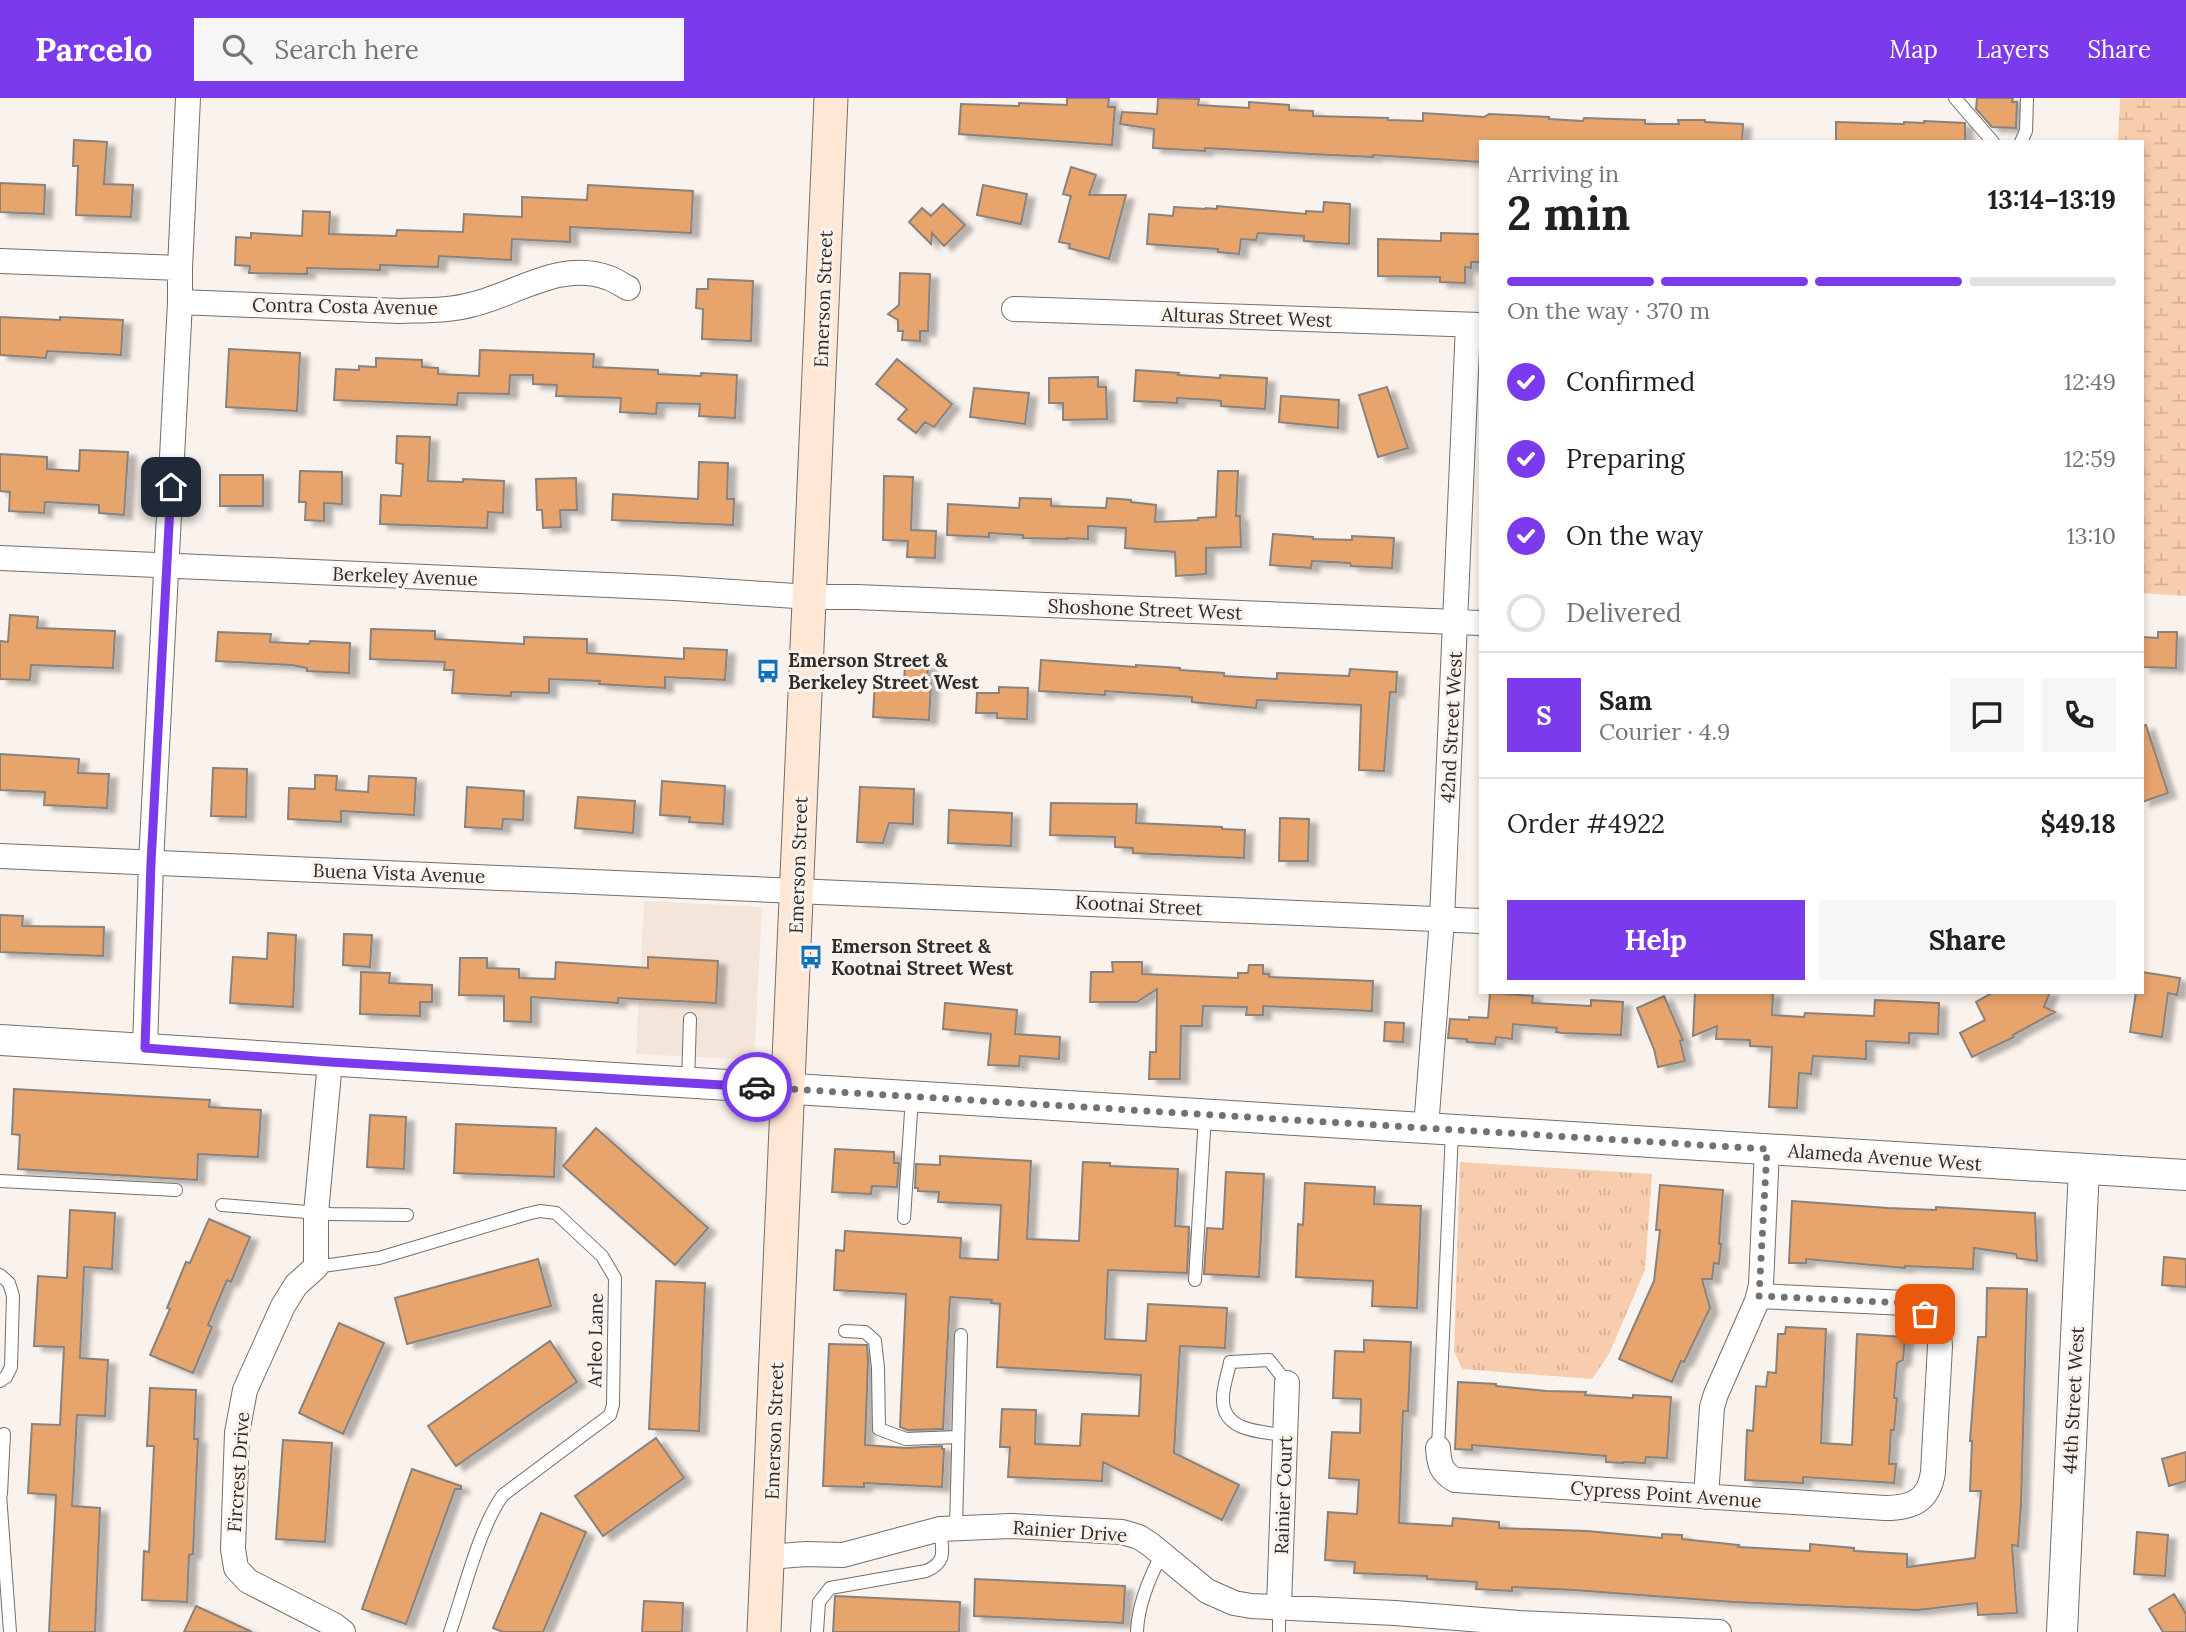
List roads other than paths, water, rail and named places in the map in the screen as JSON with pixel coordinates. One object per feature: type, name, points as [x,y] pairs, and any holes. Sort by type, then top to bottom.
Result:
[{"type":"main road","name":"Emerson Street","points":[[764,1632],[831,98]]},
{"type":"street","points":[[145,1048],[151,863],[188,98]]},
{"type":"street","points":[[0,261],[180,268]]},
{"type":"street","name":"Contra Costa Avenue","points":[[180,302],[409,311],[474,304],[530,282],[567,274],[608,277],[628,288]]},
{"type":"street","name":"Alturas Street West","points":[[1014,309],[1474,325]]},
{"type":"street","name":"42nd Street West","points":[[1439,1129],[1442,919],[1468,622],[1474,325]]},
{"type":"street","name":"Berkeley Avenue","points":[[0,558],[674,588],[810,597]]},
{"type":"street","name":"Shoshone Street West","points":[[810,597],[1468,622]]},
{"type":"street","name":"Buena Vista Avenue","points":[[0,856],[797,890]]},
{"type":"street","name":"Kootnai Street","points":[[797,890],[1479,921]]},
{"type":"street","name":"Alameda Avenue West","points":[[0,1040],[2186,1175]]},
{"type":"street","points":[[316,1267],[316,1213],[330,1062]]},
{"type":"street","points":[[1706,1497],[1712,1407],[1759,1296],[1767,1149]]},
{"type":"street","name":"44th Street West","points":[[2062,1632],[2084,1169]]},
{"type":"street","name":"Fircrest Drive","points":[[316,1267],[296,1285],[282,1306],[245,1390],[237,1433],[233,1549],[236,1568],[248,1580],[343,1632]]},
{"type":"street","name":"Cypress Point Avenue","points":[[1438,1448],[1442,1471],[1455,1480],[1885,1508],[1906,1507],[1915,1503],[1929,1489],[1932,1481],[1940,1346],[1932,1321],[1906,1303],[1759,1296]]},
{"type":"street","name":"Rainier Court","points":[[1279,1606],[1287,1383]]},
{"type":"street","name":"Rainier Drive","points":[[768,1557],[843,1555],[948,1528],[1011,1526],[1122,1532],[1139,1537],[1207,1591],[1222,1599],[1251,1606],[1279,1606],[1518,1628],[1719,1632]]},
{"type":"lane","points":[[1955,98],[1991,140]]},
{"type":"lane","points":[[2022,140],[2026,131],[2027,98]]},
{"type":"lane","points":[[688,1082],[690,1019]]},
{"type":"lane","points":[[904,1218],[912,1097]]},
{"type":"lane","points":[[1195,1280],[1205,1115]]},
{"type":"lane","points":[[1438,1448],[1439,1129]]},
{"type":"lane","points":[[0,1181],[176,1190]]},
{"type":"lane","points":[[222,1205],[316,1213],[407,1215]]},
{"type":"lane","name":"Arleo Lane","points":[[316,1267],[379,1258],[540,1211],[556,1213],[602,1256],[615,1278],[613,1405],[610,1415],[503,1495],[495,1506],[481,1541],[450,1632]]},
{"type":"lane","points":[[0,1275],[9,1283],[13,1296],[11,1367],[6,1377],[0,1381]]},
{"type":"lane","points":[[845,1331],[865,1332],[875,1341],[879,1429],[906,1438],[958,1437]]},
{"type":"lane","points":[[817,1632],[819,1602],[830,1588],[926,1572],[937,1567],[942,1560],[958,1437],[961,1335]]},
{"type":"lane","points":[[1286,1435],[1249,1431],[1229,1418],[1222,1402],[1230,1362],[1269,1360],[1287,1383]]},
{"type":"lane","points":[[4,1434],[0,1494],[10,1632]]},
{"type":"lane","points":[[1137,1632],[1138,1618],[1151,1574],[1162,1555]]},
{"type":"lane","points":[[1279,1606],[1279,1632]]},
{"type":"place","name":"Emerson Street & Berkeley Street West","points":[[768,671]]},
{"type":"place","name":"Emerson Street & Kootnai Street West","points":[[811,957]]}]
